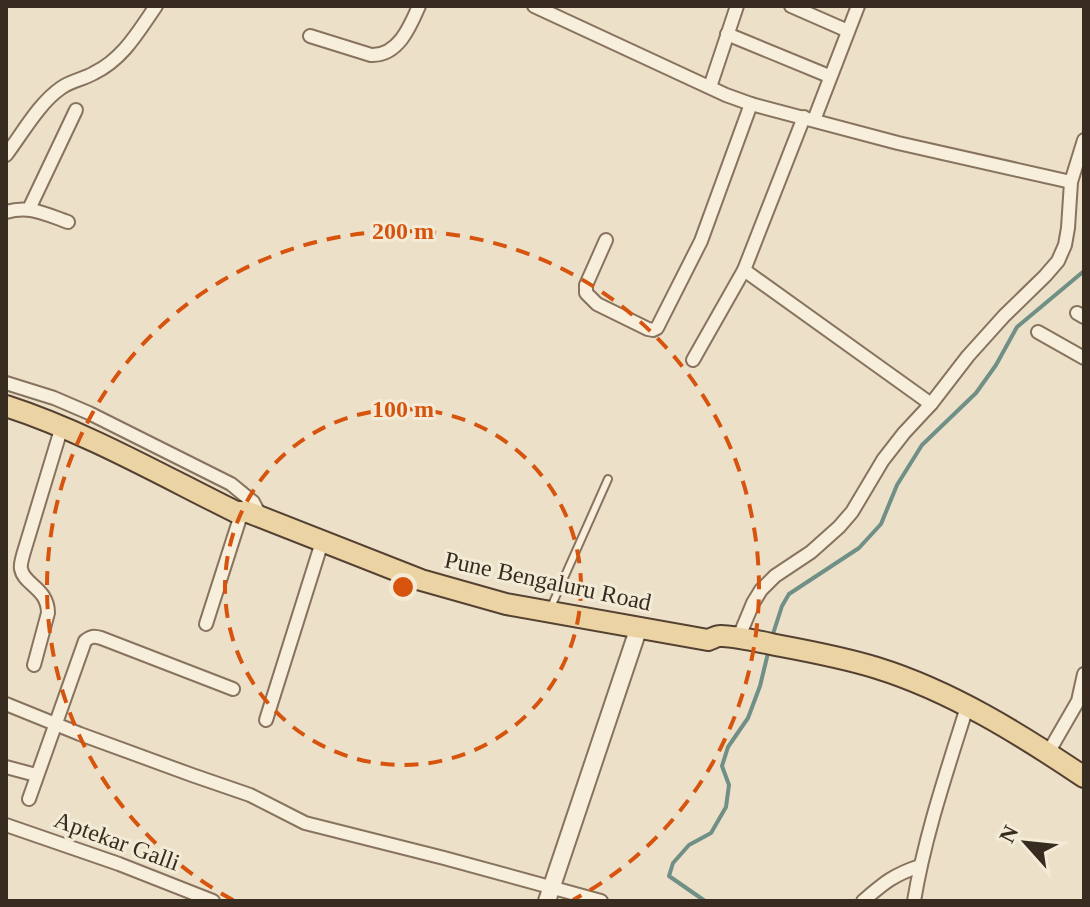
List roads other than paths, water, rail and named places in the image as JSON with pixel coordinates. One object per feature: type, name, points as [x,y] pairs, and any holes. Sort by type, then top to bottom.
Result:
[{"type":"main road","points":[[6,393],[75,417],[242,502],[249,517]]},
{"type":"main road","name":"Pune Bengaluru Road","points":[[6,406],[80,435],[236,512],[421,580],[506,604],[708,640],[719,636],[738,639],[756,648],[785,653],[843,658],[911,680],[1048,753],[1084,777]]},
{"type":"main road","points":[[708,640],[719,648],[756,648]]},
{"type":"main road","points":[[966,712],[1084,792]]},
{"type":"street","points":[[6,155],[46,101],[62,87],[94,74],[124,52],[156,6]]},
{"type":"street","points":[[310,36],[379,55],[401,41],[419,6]]},
{"type":"street","points":[[534,6],[751,104],[898,143],[1071,182]]},
{"type":"street","points":[[710,87],[737,6]]},
{"type":"street","points":[[791,6],[848,31]]},
{"type":"street","points":[[693,360],[744,270],[858,6]]},
{"type":"street","points":[[727,34],[829,76]]},
{"type":"street","points":[[606,240],[586,285],[586,293],[597,304],[648,329],[657,328],[701,241],[751,104]]},
{"type":"street","points":[[29,209],[76,110]]},
{"type":"street","points":[[738,639],[761,590],[839,527],[904,433],[968,356],[1058,261],[1068,228],[1071,182],[1084,140]]},
{"type":"street","points":[[6,212],[29,209],[68,222]]},
{"type":"street","points":[[744,270],[931,404]]},
{"type":"street","points":[[1038,332],[1084,358]]},
{"type":"street","points":[[6,383],[89,413],[231,484],[253,502],[206,624]]},
{"type":"street","points":[[6,416],[79,444],[223,516],[249,517]]},
{"type":"street","points":[[34,665],[48,605],[21,569],[59,436]]},
{"type":"street","points":[[266,720],[322,542]]},
{"type":"street","points":[[549,894],[639,627]]},
{"type":"street","points":[[29,799],[85,641],[94,636],[233,689]]},
{"type":"street","points":[[1048,753],[1078,701],[1084,674]]},
{"type":"street","points":[[6,704],[250,795],[305,823],[444,858],[549,894],[601,901]]},
{"type":"street","points":[[914,901],[920,866],[966,712]]},
{"type":"street","points":[[6,767],[36,775]]},
{"type":"street","name":"Aptekar Galli","points":[[6,825],[213,901]]},
{"type":"street","points":[[863,901],[898,873],[920,866]]},
{"type":"lane","points":[[550,611],[608,479]]},
{"type":"waterway","points":[[772,637],[789,594],[859,548],[881,524],[897,485],[922,445],[976,393],[1017,327],[1084,271]]},
{"type":"waterway","points":[[705,901],[669,876],[673,863],[689,845],[711,833],[726,807],[729,785],[722,766],[728,747],[748,718],[769,649]]}]
